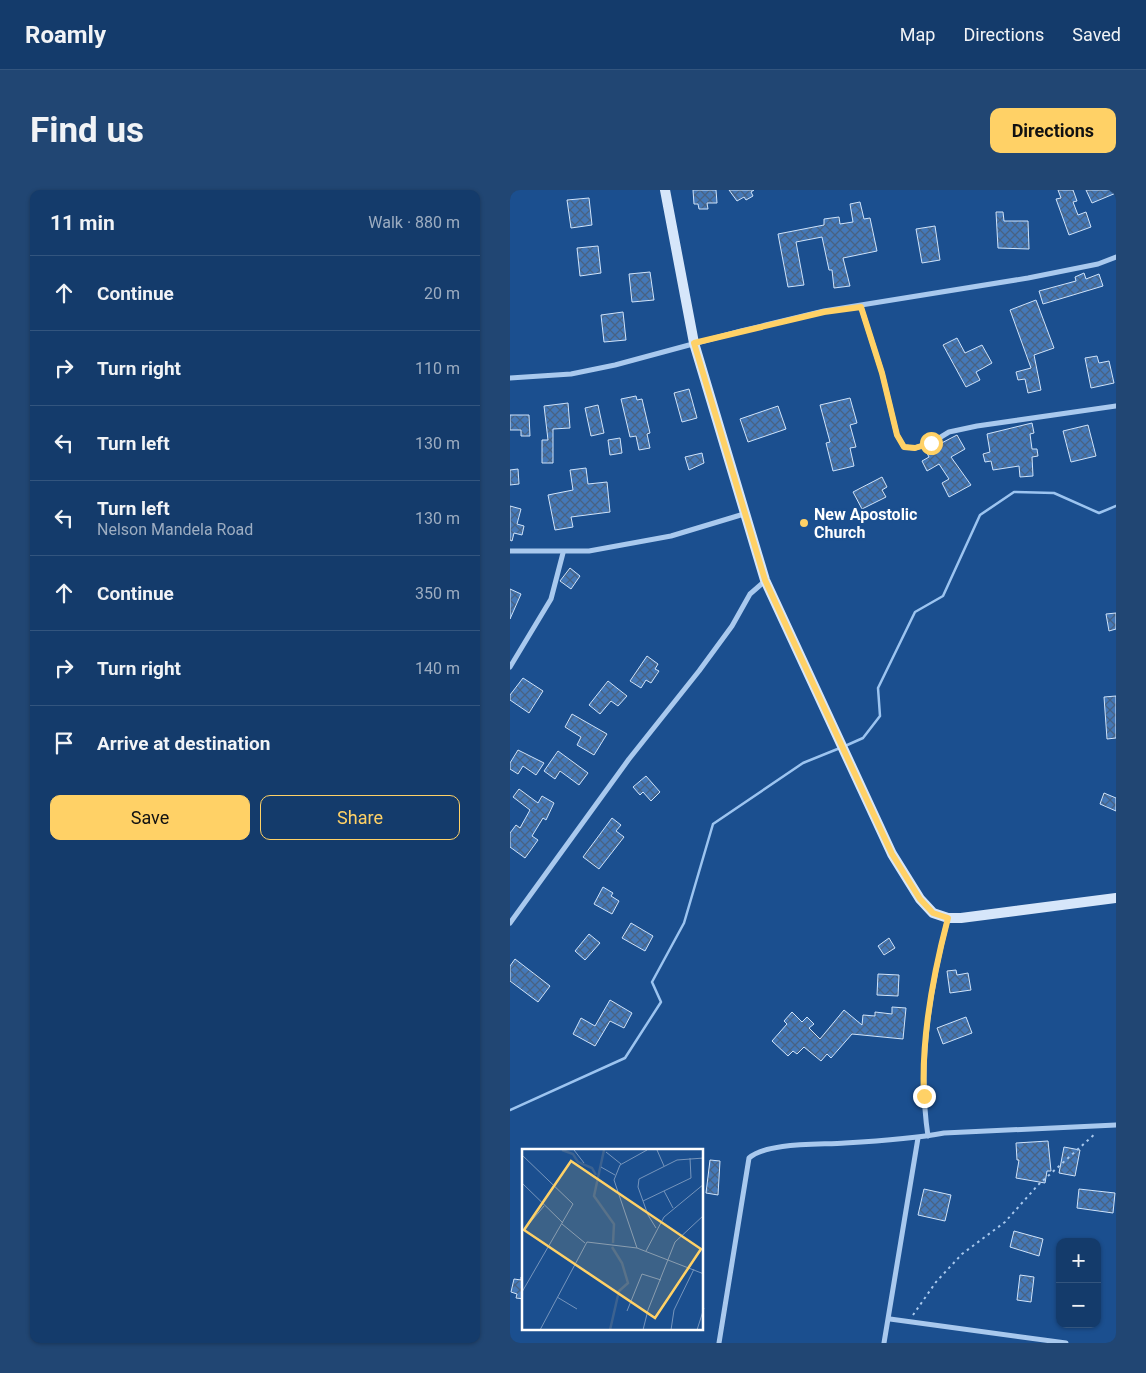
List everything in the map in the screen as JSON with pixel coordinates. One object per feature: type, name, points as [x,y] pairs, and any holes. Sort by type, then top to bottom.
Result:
[{"type":"street","points":[[666,190],[672,233],[694,343],[765,580],[829,722],[892,854],[920,899],[933,913],[948,918],[1116,898]]},
{"type":"street","points":[[510,378],[571,374],[643,358],[694,343],[824,312],[1028,278],[1098,264],[1116,257]]},
{"type":"street","points":[[861,307],[882,373],[897,435],[904,447],[915,448],[931,443],[949,432],[978,426],[1116,406]]},
{"type":"street","points":[[510,551],[563,553],[636,544],[744,514]]},
{"type":"street","points":[[510,667],[551,599],[563,553]]},
{"type":"street","points":[[510,923],[629,759],[732,626],[750,594],[765,580]]},
{"type":"street","points":[[928,1136],[923,1075],[924,1052],[933,979],[948,918]]},
{"type":"street","points":[[719,1343],[748,1158],[756,1153],[782,1148],[918,1138],[944,1133],[1116,1124]]},
{"type":"street","points":[[884,1343],[890,1319],[894,1277],[911,1189],[918,1138]]},
{"type":"street","points":[[890,1319],[908,1323],[1066,1343]]},
{"type":"path","points":[[908,1323],[936,1282],[962,1254],[1005,1222],[1050,1174],[1105,1125]]},
{"type":"building","points":[[693,190],[716,190],[717,203],[707,203],[708,209],[699,209],[698,204],[694,204]]},
{"type":"building","points":[[729,190],[754,190],[751,192],[753,196],[746,200],[744,197],[737,201]]},
{"type":"building","points":[[1058,190],[1073,190],[1077,201],[1073,202],[1078,215],[1086,212],[1091,227],[1069,235],[1056,199],[1061,198]]},
{"type":"building","points":[[1086,190],[1116,190],[1116,193],[1092,203]]},
{"type":"building","points":[[589,198],[592,225],[571,228],[567,200]]},
{"type":"building","points":[[860,202],[864,219],[870,218],[877,251],[843,258],[850,286],[834,288],[832,270],[829,270],[822,237],[796,242],[804,285],[788,287],[778,234],[824,225],[824,219],[839,217],[840,224],[853,222],[850,204]]},
{"type":"building","points":[[996,212],[1003,212],[1004,221],[1028,221],[1029,249],[998,248]]},
{"type":"building","points":[[935,226],[940,260],[922,263],[916,229]]},
{"type":"building","points":[[598,246],[601,273],[580,276],[577,248]]},
{"type":"building","points":[[650,272],[654,300],[632,302],[629,274]]},
{"type":"building","points":[[1084,273],[1086,279],[1099,274],[1103,286],[1043,304],[1039,291],[1076,281],[1075,277]]},
{"type":"building","points":[[1036,300],[1054,348],[1034,355],[1041,390],[1028,393],[1025,379],[1018,380],[1016,372],[1031,368],[1010,310]]},
{"type":"building","points":[[623,312],[626,340],[604,342],[601,315]]},
{"type":"building","points":[[957,338],[965,353],[982,345],[992,363],[976,372],[980,380],[966,387],[943,345]]},
{"type":"building","points":[[1097,356],[1099,363],[1109,361],[1114,383],[1091,388],[1085,358]]},
{"type":"building","points":[[689,389],[697,418],[682,422],[674,393]]},
{"type":"building","points":[[636,396],[637,400],[642,399],[650,433],[647,434],[650,448],[639,450],[636,436],[630,437],[621,399]]},
{"type":"building","points":[[850,398],[857,423],[850,425],[856,447],[850,448],[854,466],[833,471],[826,443],[830,442],[820,405]]},
{"type":"building","points":[[568,403],[570,428],[553,429],[553,463],[542,463],[542,440],[548,440],[544,406]]},
{"type":"building","points":[[598,405],[604,433],[591,436],[585,408]]},
{"type":"building","points":[[778,406],[786,429],[748,442],[740,419]]},
{"type":"building","points":[[510,415],[529,415],[530,436],[521,436],[521,430],[510,430]]},
{"type":"building","points":[[1032,423],[1034,433],[1030,434],[1032,449],[1037,449],[1038,456],[1032,457],[1033,476],[1020,477],[1019,466],[993,470],[991,461],[985,462],[983,454],[990,452],[987,434]]},
{"type":"building","points":[[1088,425],[1096,456],[1071,462],[1063,431]]},
{"type":"building","points":[[957,435],[965,449],[951,457],[971,485],[949,497],[942,483],[949,479],[939,464],[927,471],[922,461],[929,457],[926,451]]},
{"type":"building","points":[[620,438],[622,453],[610,455],[608,440]]},
{"type":"building","points":[[702,453],[704,463],[689,470],[685,457]]},
{"type":"building","points":[[586,468],[588,484],[607,482],[610,512],[571,517],[573,527],[555,530],[548,495],[573,490],[570,470]]},
{"type":"building","points":[[518,469],[519,484],[510,485],[510,470]]},
{"type":"building","points":[[882,477],[887,487],[882,490],[886,497],[862,509],[853,492]]},
{"type":"building","points":[[510,506],[521,509],[517,524],[524,526],[522,535],[514,533],[512,541],[510,540]]},
{"type":"building","points":[[570,568],[580,576],[571,589],[560,581]]},
{"type":"building","points":[[510,589],[521,594],[510,619]]},
{"type":"building","points":[[1116,613],[1116,629],[1109,631],[1106,614]]},
{"type":"building","points":[[647,656],[658,664],[655,669],[659,671],[651,683],[646,680],[641,688],[630,681]]},
{"type":"building","points":[[523,678],[543,691],[529,713],[510,700],[510,695]]},
{"type":"building","points":[[608,681],[627,696],[618,706],[611,701],[600,714],[589,705]]},
{"type":"building","points":[[1116,696],[1116,738],[1107,739],[1104,697]]},
{"type":"building","points":[[572,714],[607,734],[594,755],[577,745],[581,737],[565,727]]},
{"type":"building","points":[[518,750],[544,763],[536,775],[523,766],[518,774],[510,769],[510,763]]},
{"type":"building","points":[[558,751],[588,773],[579,785],[560,771],[555,779],[544,771]]},
{"type":"building","points":[[646,776],[660,792],[651,801],[643,792],[640,795],[633,787]]},
{"type":"building","points":[[519,789],[538,803],[542,796],[554,803],[546,820],[543,818],[532,836],[538,840],[525,858],[510,847],[510,833],[516,825],[520,828],[530,810],[513,797]]},
{"type":"building","points":[[1104,793],[1116,798],[1116,811],[1100,804]]},
{"type":"building","points":[[612,818],[621,825],[616,831],[624,837],[599,869],[583,857]]},
{"type":"building","points":[[603,887],[613,893],[611,896],[619,901],[612,914],[594,904]]},
{"type":"building","points":[[631,923],[653,936],[645,951],[622,938]]},
{"type":"building","points":[[589,934],[600,943],[585,960],[575,951]]},
{"type":"building","points":[[889,938],[895,948],[884,955],[878,946]]},
{"type":"building","points":[[515,959],[550,986],[538,1002],[510,981],[510,966]]},
{"type":"building","points":[[956,970],[957,975],[968,973],[971,990],[950,993],[947,971]]},
{"type":"building","points":[[878,974],[899,975],[898,996],[877,995]]},
{"type":"building","points":[[610,1000],[632,1013],[624,1028],[610,1021],[595,1046],[573,1034],[581,1018],[595,1026]]},
{"type":"building","points":[[892,1007],[906,1008],[903,1039],[852,1034],[831,1058],[827,1054],[821,1061],[804,1047],[797,1054],[793,1051],[788,1056],[772,1041],[787,1024],[784,1021],[792,1012],[802,1022],[807,1017],[814,1024],[809,1028],[820,1039],[844,1010],[862,1025],[863,1015],[875,1016],[875,1012],[892,1014]]},
{"type":"building","points":[[966,1017],[972,1033],[943,1044],[937,1028]]},
{"type":"building","points":[[1048,1141],[1051,1171],[1047,1171],[1045,1183],[1016,1178],[1019,1160],[1017,1160],[1016,1143]]},
{"type":"building","points":[[1064,1147],[1080,1150],[1075,1176],[1059,1173]]},
{"type":"building","points":[[710,1160],[720,1161],[718,1195],[706,1193]]},
{"type":"building","points":[[924,1189],[951,1195],[945,1221],[918,1215]]},
{"type":"building","points":[[1079,1189],[1115,1193],[1113,1213],[1077,1208]]},
{"type":"building","points":[[1014,1231],[1043,1239],[1039,1256],[1010,1247]]},
{"type":"building","points":[[1020,1275],[1034,1277],[1031,1302],[1017,1300]]},
{"type":"building","points":[[521,1277],[522,1299],[516,1298],[517,1294],[511,1292],[514,1279],[521,1280]]},
{"type":"waterway","points":[[845,746],[863,738],[880,716],[878,688],[915,612],[943,596],[980,515],[1014,492],[1054,493],[1099,513],[1116,506]]},
{"type":"waterway","points":[[510,1110],[625,1058],[661,1002],[652,982],[684,923],[713,824],[803,763],[840,748]]},
{"type":"place","name":"New Apostolic Church","points":[[804,523]]},
{"type":"route","points":[[924,1096],[924,1052],[933,979],[948,918],[933,913],[920,899],[892,854],[829,722],[765,580],[694,343],[741,330],[824,312],[861,307],[882,373],[897,435],[904,447],[915,448],[931,443]]}]
